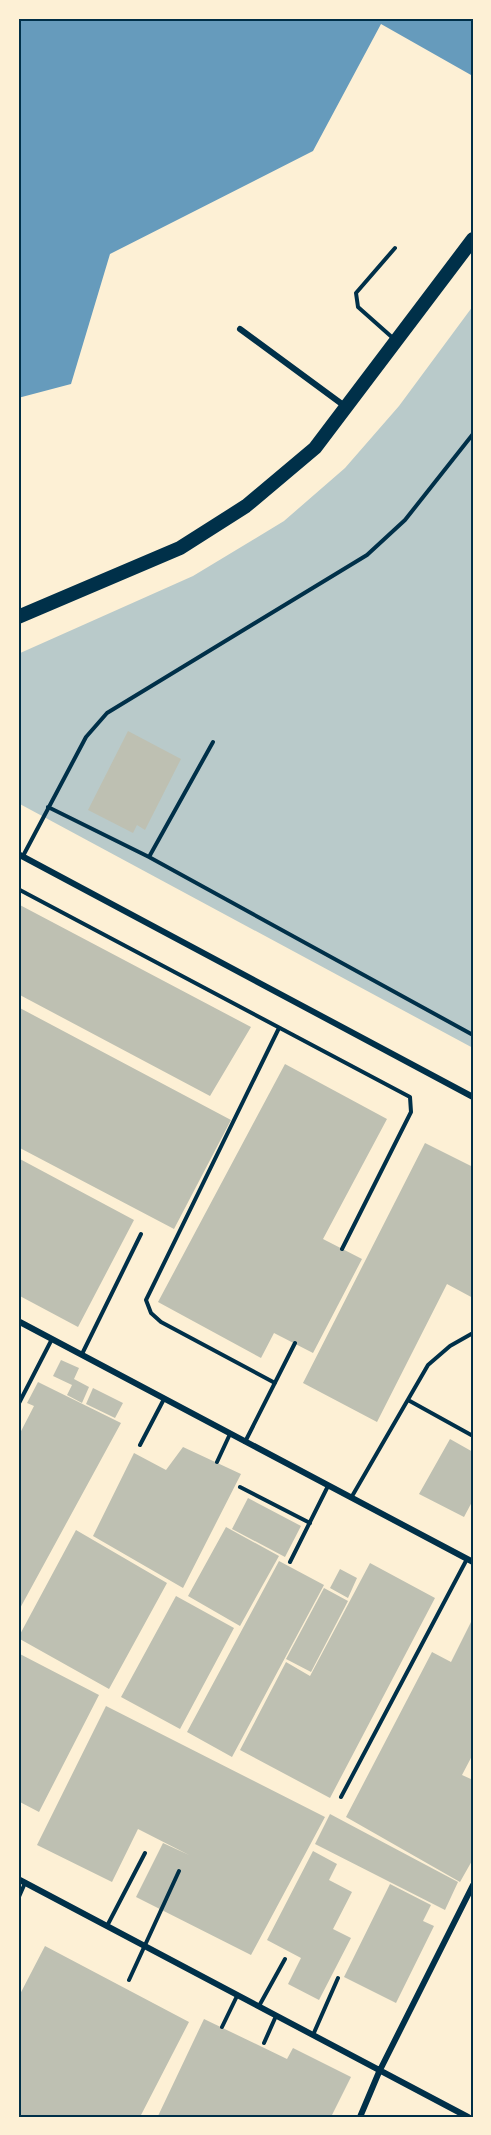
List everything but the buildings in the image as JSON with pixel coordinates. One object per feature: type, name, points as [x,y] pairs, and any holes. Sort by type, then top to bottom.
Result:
[{"type":"main road","points":[[18,617],[189,542],[246,506],[315,448],[473,239]]},
{"type":"street","points":[[240,328],[346,407]]},
{"type":"street","points":[[20,855],[473,1097]]},
{"type":"street","points":[[18,1321],[470,1561]]},
{"type":"street","points":[[18,1879],[379,2072],[468,2117]]},
{"type":"street","points":[[360,2117],[379,2072],[473,1886]]},
{"type":"lane","points":[[395,248],[356,293],[355,299],[358,307],[397,341]]},
{"type":"lane","points":[[20,855],[86,737],[107,713],[367,555],[405,520],[473,434]]},
{"type":"lane","points":[[149,858],[213,742]]},
{"type":"lane","points":[[48,807],[149,858],[473,1035]]},
{"type":"lane","points":[[18,889],[406,1094],[412,1102],[411,1112],[342,1249]]},
{"type":"lane","points":[[275,1383],[161,1322],[152,1313],[146,1300],[279,1028]]},
{"type":"lane","points":[[82,1355],[141,1234]]},
{"type":"lane","points":[[351,1498],[428,1365],[450,1346],[473,1333]]},
{"type":"lane","points":[[18,1405],[52,1339]]},
{"type":"lane","points":[[245,1442],[295,1343]]},
{"type":"lane","points":[[140,1445],[164,1399]]},
{"type":"lane","points":[[408,1400],[473,1436]]},
{"type":"lane","points":[[217,1462],[230,1434]]},
{"type":"lane","points":[[290,1562],[328,1486]]},
{"type":"lane","points":[[240,1487],[310,1523]]},
{"type":"lane","points":[[341,1797],[470,1561]]},
{"type":"lane","points":[[107,1926],[145,1853]]},
{"type":"lane","points":[[129,1980],[179,1871]]},
{"type":"lane","points":[[18,1899],[25,1883]]},
{"type":"lane","points":[[258,2007],[285,1959]]},
{"type":"lane","points":[[312,2036],[338,1978]]},
{"type":"lane","points":[[222,2027],[237,1996]]},
{"type":"lane","points":[[264,2043],[276,2016]]},
{"type":"shaded area","points":[[473,306],[473,1048],[18,803],[18,654],[193,576],[284,521],[345,468],[399,406]]},
{"type":"water","points":[[18,18],[473,18],[473,73],[471,75],[381,24],[313,151],[110,254],[71,384],[18,398]]}]
